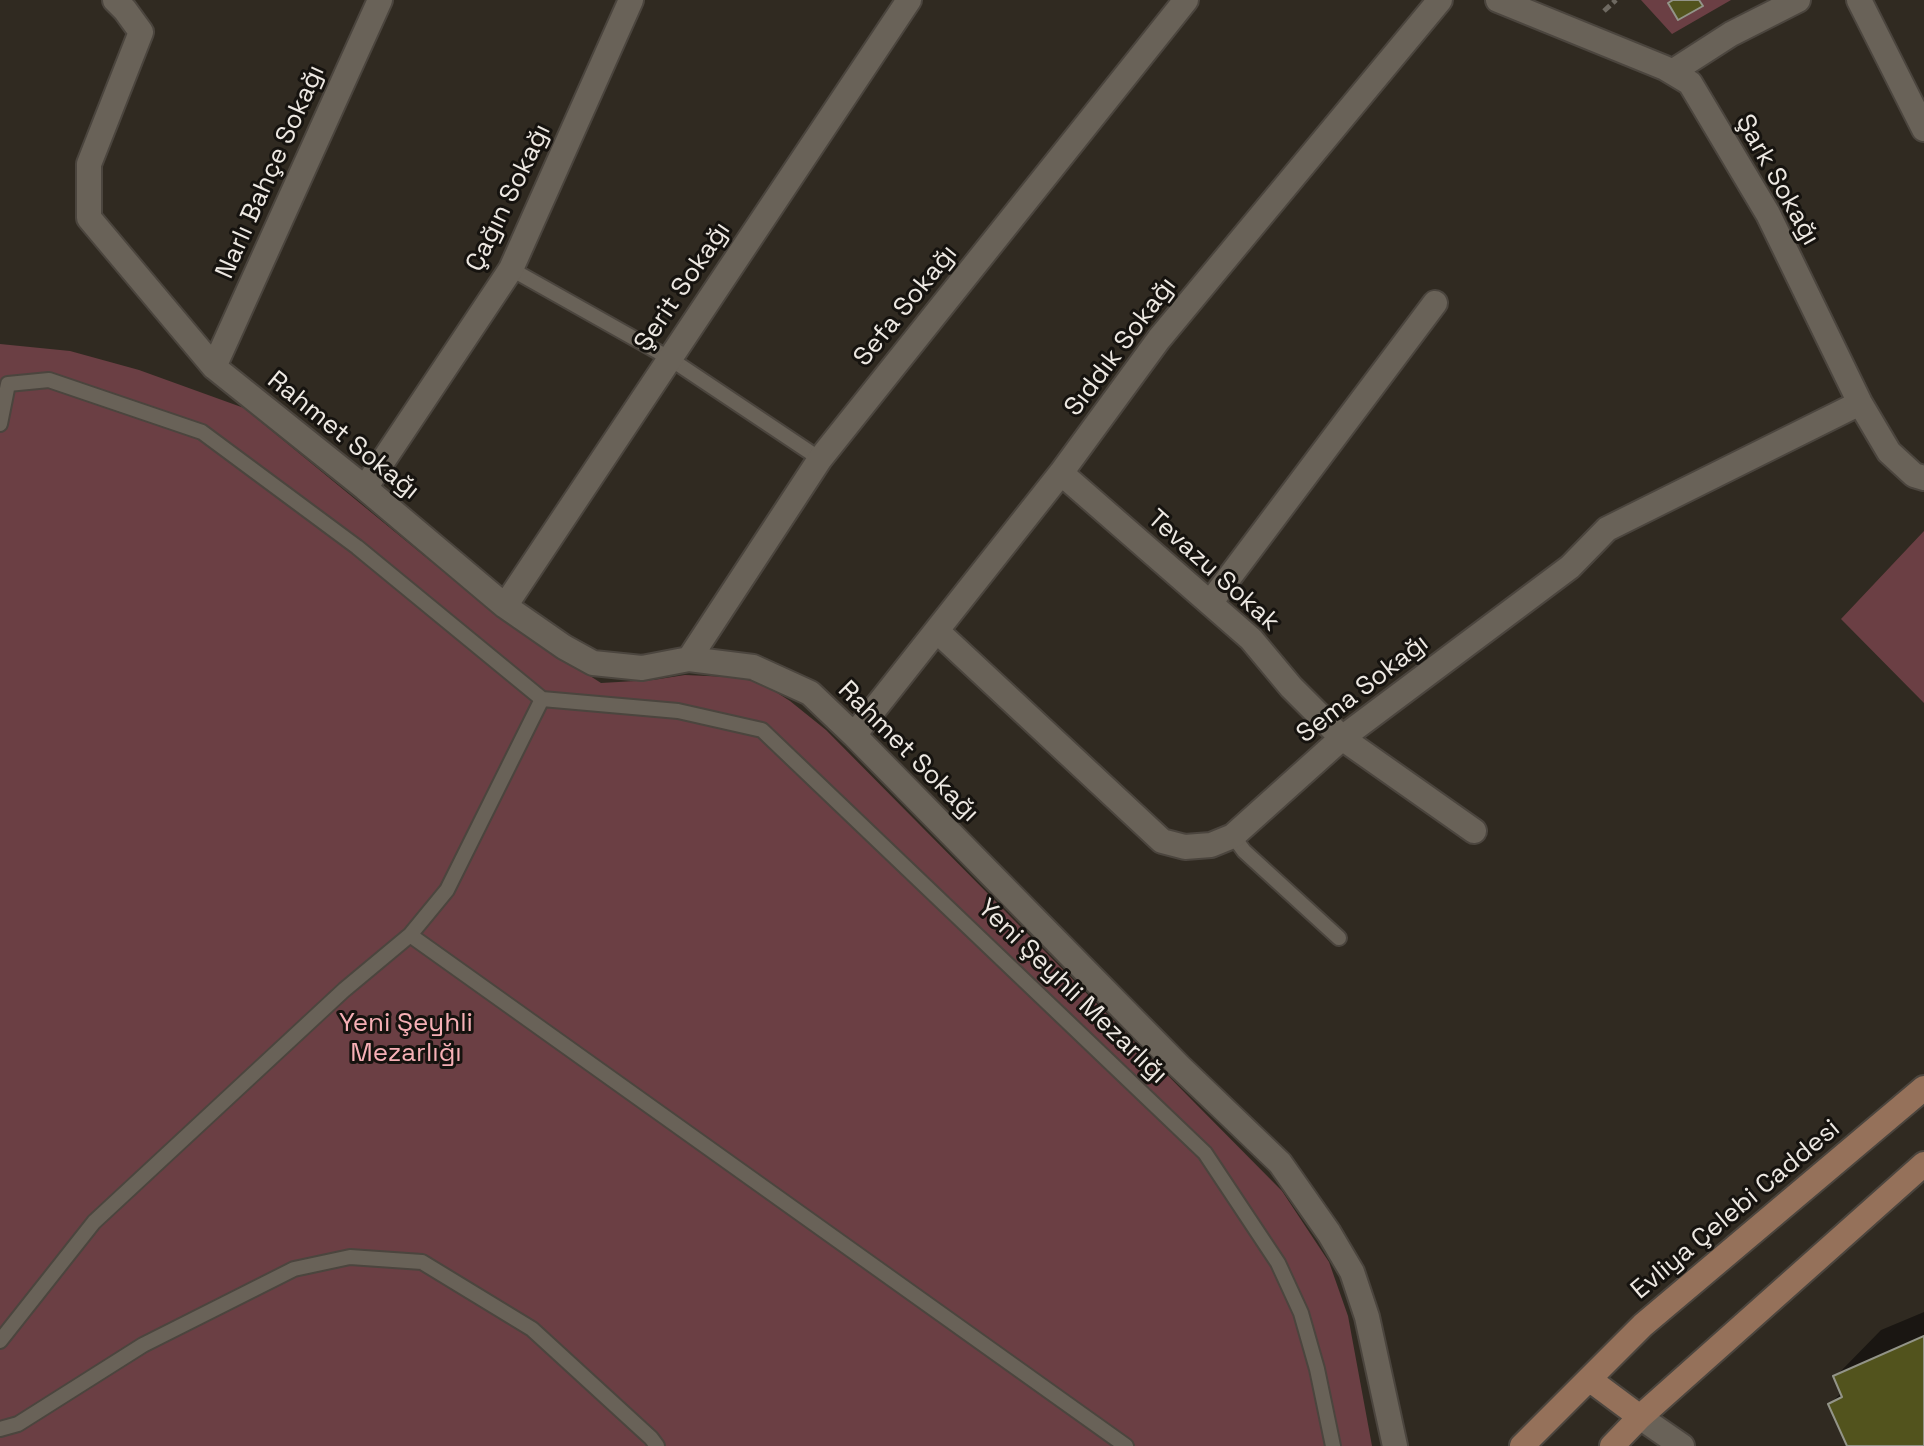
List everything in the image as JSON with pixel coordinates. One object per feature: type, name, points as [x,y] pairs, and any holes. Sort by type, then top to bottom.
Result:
[{"type":"street","name":"Rahmet Sokağı","points":[[115,0],[141,32],[89,164],[89,218],[214,367],[505,606],[593,663],[642,668],[689,659],[753,667],[810,693],[1123,1010],[1280,1163],[1352,1272],[1367,1317],[1395,1446]]},
{"type":"street","name":"Narlı Bahçe Sokağı","points":[[214,367],[380,0]]},
{"type":"street","name":"Çağın Sokağı","points":[[365,488],[511,269],[631,0]]},
{"type":"street","name":"Şerit Sokağı","points":[[505,606],[909,0]]},
{"type":"street","name":"Sefa Sokağı","points":[[689,659],[820,459],[1186,0]]},
{"type":"street","name":"Sıddık Sokağı","points":[[854,735],[1061,473],[1159,339],[1440,0]]},
{"type":"street","name":"Şark Sokağı","points":[[1498,0],[1672,72],[1690,83],[1768,214],[1860,403],[1889,452],[1914,475],[1924,478]]},
{"type":"street","points":[[1672,72],[1731,34],[1798,0]]},
{"type":"street","points":[[1859,0],[1924,129]]},
{"type":"street","points":[[1210,603],[1435,303]]},
{"type":"street","name":"Sema Sokağı","points":[[937,631],[1162,841],[1185,847],[1211,845],[1233,836],[1342,738],[1570,567],[1607,529],[1860,403]]},
{"type":"street","name":"Tevazu Sokak","points":[[1061,473],[1251,639],[1291,687],[1342,738],[1474,831]]},
{"type":"street","name":"Evliya Çelebi Caddesi","points":[[1522,1446],[1643,1325],[1924,1088]]},
{"type":"street","points":[[1612,1446],[1640,1417],[1924,1164]]},
{"type":"street","points":[[1589,1379],[1682,1446]]},
{"type":"lane","points":[[511,269],[669,358],[820,459]]},
{"type":"lane","points":[[0,424],[8,384],[49,380],[202,432],[357,547],[542,699],[447,890],[410,935],[344,990],[94,1222],[0,1341]]},
{"type":"lane","name":"Yeni Şeyhli Mezarlığı","points":[[542,699],[678,711],[762,730],[1205,1153],[1278,1263],[1301,1313],[1317,1369],[1333,1446]]},
{"type":"lane","points":[[1233,836],[1252,859],[1339,938]]},
{"type":"lane","points":[[410,935],[1126,1446]]},
{"type":"lane","points":[[0,1429],[18,1424],[143,1345],[294,1269],[350,1257],[422,1262],[532,1329],[657,1446]]},
{"type":"green space","points":[[1641,0],[1731,0],[1672,34]]},
{"type":"green space","name":"Yeni Şeyhli Mezarlığı","points":[[0,344],[70,351],[139,370],[244,408],[514,627],[601,683],[685,675],[729,677],[760,682],[790,701],[826,730],[1282,1191],[1329,1262],[1348,1316],[1372,1446],[0,1446]]},
{"type":"green space","points":[[1924,531],[1924,703],[1841,619]]},
{"type":"building","points":[[1673,0],[1699,0],[1703,6],[1678,20],[1668,3]]},
{"type":"building","points":[[1924,1336],[1924,1446],[1847,1446],[1828,1404],[1842,1397],[1833,1376]]}]
